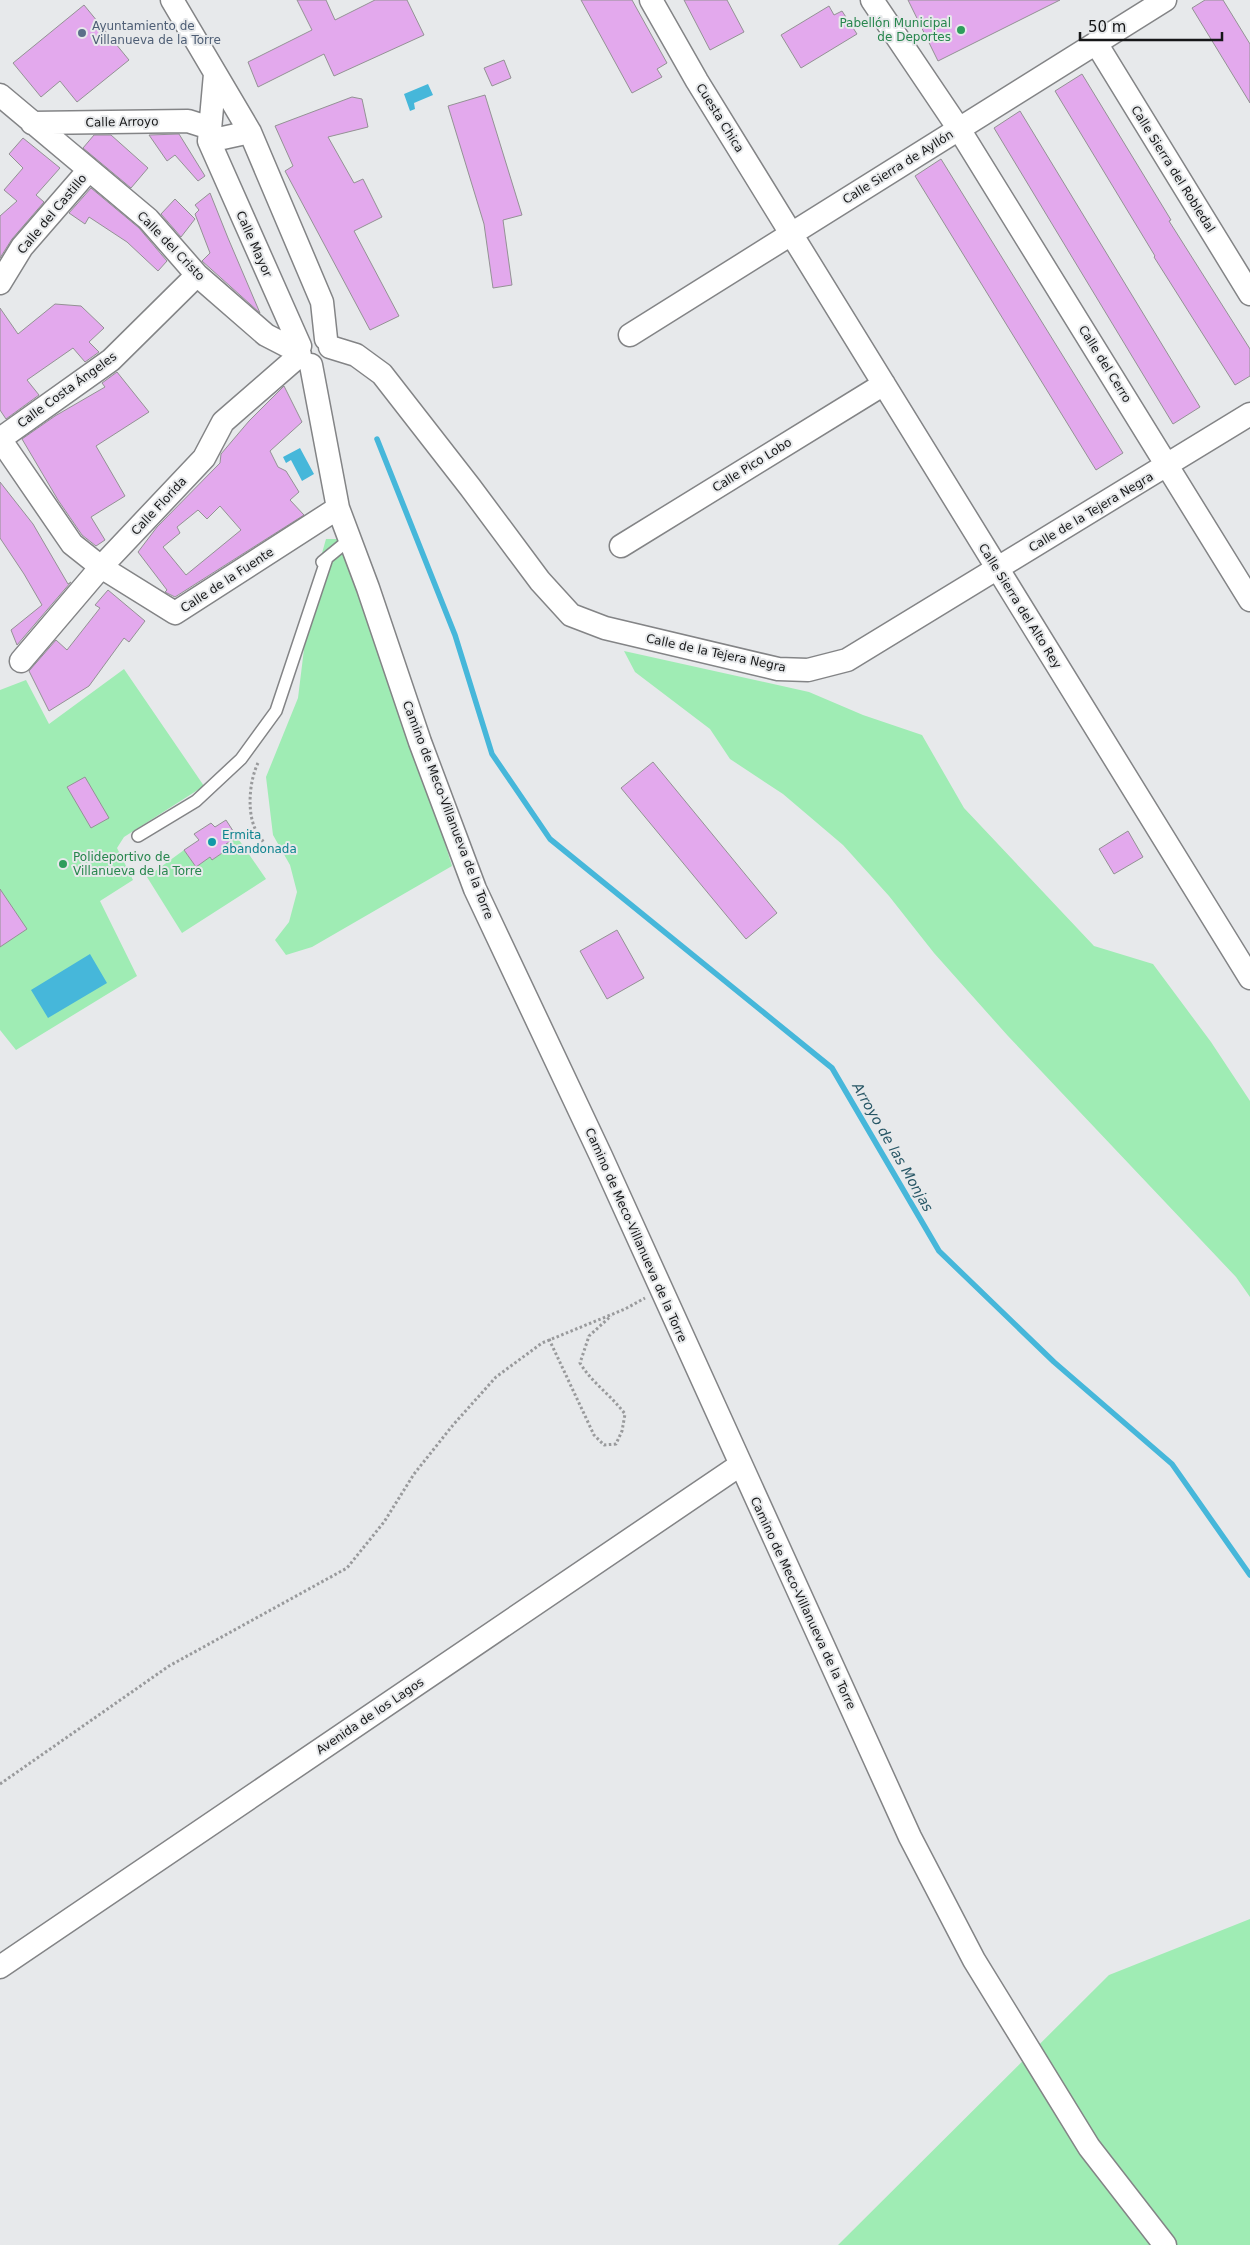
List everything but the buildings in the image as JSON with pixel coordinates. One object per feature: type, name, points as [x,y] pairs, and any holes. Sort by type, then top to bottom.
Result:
[{"type":"street","points":[[172,0],[250,132],[322,302],[328,343]]},
{"type":"street","name":"Cuesta Chica","points":[[651,0],[697,81],[791,234]]},
{"type":"street","name":"Calle del Cerro","points":[[872,0],[959,129],[1250,600]]},
{"type":"street","name":"Calle Sierra de Ayllón","points":[[630,334],[1165,0]]},
{"type":"street","name":"Calle Sierra del Robledal","points":[[1096,43],[1250,294]]},
{"type":"street","name":"Calle Mayor","points":[[215,74],[209,134],[303,355]]},
{"type":"street","name":"Calle del Cristo","points":[[0,95],[88,171],[148,219],[197,275],[266,335],[303,355]]},
{"type":"street","name":"Calle Arroyo","points":[[32,123],[188,121],[209,134]]},
{"type":"street","points":[[209,134],[250,132]]},
{"type":"street","name":"Calle del Castillo","points":[[0,283],[22,247],[88,171]]},
{"type":"street","name":"Calle Sierra del Alto Rey","points":[[791,234],[1250,978]]},
{"type":"street","name":"Calle Costa Ángeles","points":[[0,439],[111,360],[197,275]]},
{"type":"street","name":"Calle de la Tejera Negra","points":[[328,343],[356,355],[382,374],[540,582],[571,615],[605,628],[778,669],[808,670],[847,660],[1250,414]]},
{"type":"street","name":"Calle Florida","points":[[21,661],[101,567],[204,458],[223,422],[303,355],[320,364],[325,361],[330,353],[328,343]]},
{"type":"street","name":"Camino de Meco-Villanueva de la Torre","points":[[303,355],[338,508],[368,588],[420,742],[475,889],[661,1289],[910,1837],[974,1960],[1042,2072],[1089,2147],[1165,2245]]},
{"type":"street","name":"Calle Pico Lobo","points":[[621,546],[884,384]]},
{"type":"street","name":"Calle de la Fuente","points":[[0,439],[72,544],[101,567],[175,612],[338,508]]},
{"type":"street","name":"Avenida de los Lagos","points":[[0,1967],[740,1465]]},
{"type":"lane","points":[[317,566],[350,539]]},
{"type":"lane","points":[[138,836],[196,801],[241,759],[276,710],[327,558]]},
{"type":"path","points":[[261,757],[252,775],[251,810],[253,825],[264,844]]},
{"type":"path","points":[[0,1784],[169,1666],[347,1568],[384,1522],[414,1474],[453,1425],[496,1377],[542,1343],[612,1314],[661,1289]]},
{"type":"path","points":[[550,1339],[594,1435],[604,1445],[616,1444],[622,1431],[624,1414],[613,1398],[588,1376],[580,1363],[589,1336],[612,1314]]},
{"type":"green space","points":[[326,539],[350,539],[452,866],[312,947],[286,955],[275,940],[289,922],[297,892],[290,865],[273,835],[266,777],[298,698],[311,592]]},
{"type":"green space","points":[[624,651],[809,692],[863,715],[922,735],[964,808],[1094,946],[1153,964],[1211,1042],[1250,1101],[1250,1297],[1236,1277],[1008,1036],[934,953],[889,896],[843,845],[783,794],[730,759],[710,729],[635,672]]},
{"type":"green space","name":"Polideportivo de Villanueva de la Torre","points":[[124,669],[204,786],[124,837],[117,848],[133,880],[100,901],[137,976],[16,1050],[0,1030],[0,690],[26,680],[49,724]]},
{"type":"green space","points":[[237,837],[266,879],[182,933],[147,877],[184,850],[196,867],[210,857],[212,860],[228,849],[226,844]]},
{"type":"green space","points":[[1250,1919],[1250,2245],[838,2245],[1109,1975]]},
{"type":"water","points":[[428,84],[433,95],[414,103],[415,109],[410,111],[404,94]]},
{"type":"water","points":[[300,448],[314,474],[302,481],[291,460],[286,463],[283,457]]},
{"type":"water","points":[[90,954],[107,983],[48,1018],[31,990]]},
{"type":"waterway","name":"Arroyo de las Monjas","points":[[377,439],[455,635],[492,754],[550,839],[832,1068],[939,1251],[1054,1362],[1172,1464],[1250,1575]]},
{"type":"place","name":"Pabellón Municipal de Deportes","points":[[961,30]]},
{"type":"place","name":"Ayuntamiento de Villanueva de la Torre","points":[[82,33]]},
{"type":"place","name":"Ermita abandonada","points":[[212,842]]},
{"type":"place","name":"Polideportivo de Villanueva de la Torre","points":[[63,864]]}]
